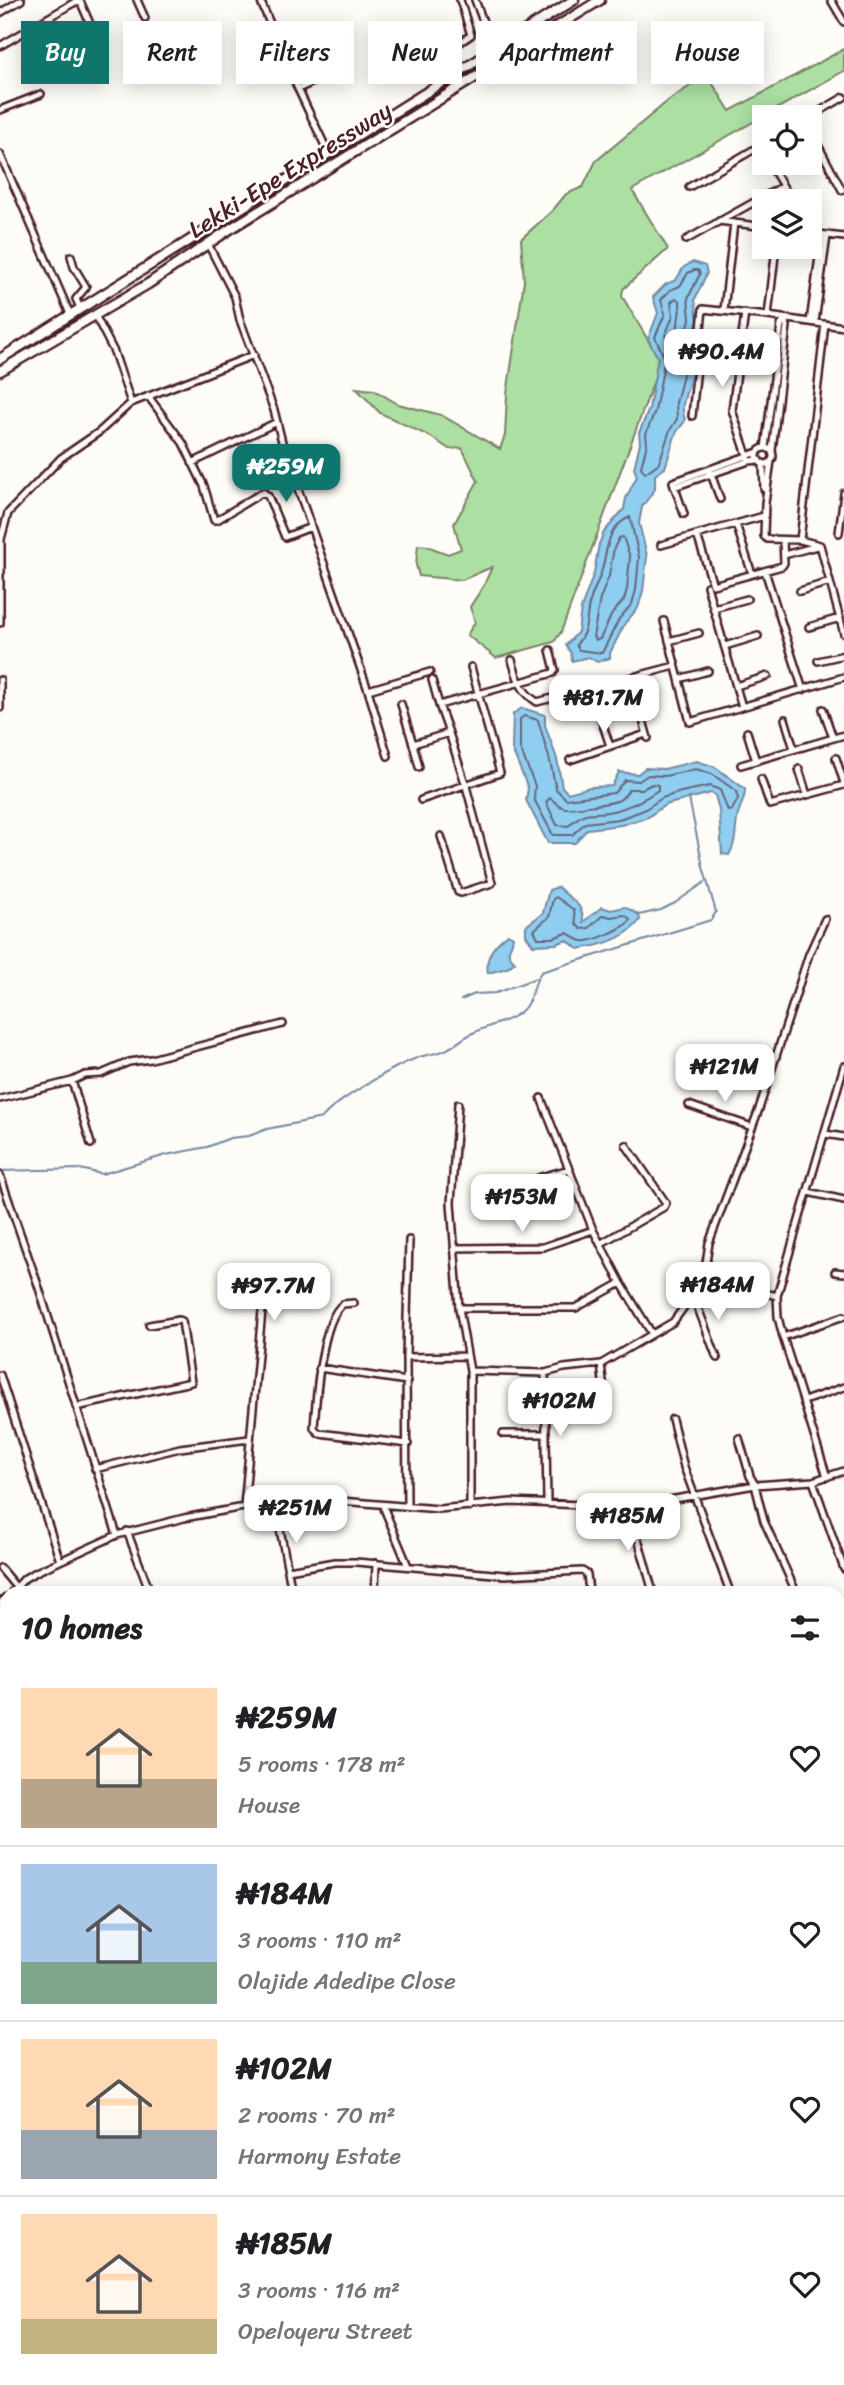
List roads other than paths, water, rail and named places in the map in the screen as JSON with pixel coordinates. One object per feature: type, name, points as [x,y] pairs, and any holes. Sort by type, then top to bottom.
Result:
[{"type":"highway","name":"Lekki-Epe Expressway","points":[[541,21],[574,0]]},
{"type":"highway","name":"Lekki-Epe Expressway","points":[[0,371],[148,284],[600,0]]},
{"type":"highway","name":"Lekki-Epe Expressway","points":[[0,359],[437,84]]},
{"type":"highway","points":[[139,271],[148,284]]},
{"type":"street","points":[[0,13],[21,0]]},
{"type":"street","points":[[137,0],[145,18]]},
{"type":"street","points":[[260,0],[328,152]]},
{"type":"street","points":[[460,0],[471,36],[462,42]]},
{"type":"street","points":[[475,0],[483,21]]},
{"type":"street","points":[[831,0],[844,22]]},
{"type":"street","points":[[43,21],[75,2],[82,3],[89,21]]},
{"type":"street","points":[[0,46],[21,34]]},
{"type":"street","points":[[298,89],[309,84]]},
{"type":"street","points":[[0,110],[41,94]]},
{"type":"street","points":[[822,110],[844,97]]},
{"type":"street","points":[[689,187],[752,151]]},
{"type":"street","points":[[822,152],[842,190]]},
{"type":"street","points":[[0,154],[71,314]]},
{"type":"street","points":[[776,175],[785,189]]},
{"type":"street","points":[[686,240],[783,186]]},
{"type":"street","points":[[719,221],[752,225]]},
{"type":"street","points":[[724,310],[734,223]]},
{"type":"street","points":[[812,322],[824,236],[844,237]]},
{"type":"street","points":[[208,244],[234,296],[388,756]]},
{"type":"street","points":[[71,256],[86,287],[76,299],[80,308]]},
{"type":"street","points":[[768,316],[775,259]]},
{"type":"street","points":[[692,416],[704,308],[844,327]]},
{"type":"street","points":[[746,313],[732,410],[748,458]]},
{"type":"street","points":[[95,315],[114,352],[131,403]]},
{"type":"street","points":[[765,448],[781,325],[785,318]]},
{"type":"street","points":[[785,318],[787,326],[773,456],[765,503],[765,538],[800,540],[820,545]]},
{"type":"street","points":[[800,540],[825,324]]},
{"type":"street","points":[[0,623],[1,539],[8,513],[61,458],[99,432],[131,403],[254,355]]},
{"type":"street","points":[[148,396],[183,443],[204,486],[210,513],[215,520],[263,492],[268,496],[285,537],[311,527]]},
{"type":"street","points":[[192,463],[277,422]]},
{"type":"street","points":[[765,448],[772,451]]},
{"type":"street","points":[[684,513],[673,484],[748,458],[765,448]]},
{"type":"street","points":[[758,452],[765,503]]},
{"type":"street","points":[[748,458],[761,462],[771,461]]},
{"type":"street","points":[[710,471],[720,499]]},
{"type":"street","points":[[839,533],[844,492]]},
{"type":"street","points":[[662,545],[764,516]]},
{"type":"street","points":[[736,524],[752,574]]},
{"type":"street","points":[[697,535],[713,585],[784,565],[783,540]]},
{"type":"street","points":[[784,555],[820,545]]},
{"type":"street","points":[[820,545],[844,634]]},
{"type":"street","points":[[765,571],[803,690]]},
{"type":"street","points":[[800,591],[830,582]]},
{"type":"street","points":[[707,586],[742,708]]},
{"type":"street","points":[[714,608],[747,599]]},
{"type":"street","points":[[809,626],[840,618]]},
{"type":"street","points":[[664,621],[690,722],[844,677]]},
{"type":"street","points":[[669,641],[699,633]]},
{"type":"street","points":[[725,646],[758,636]]},
{"type":"street","points":[[439,705],[553,673],[555,670],[550,650]]},
{"type":"street","points":[[818,661],[844,655]]},
{"type":"street","points":[[512,660],[518,683],[530,698],[537,702],[675,666]]},
{"type":"street","points":[[421,800],[498,775],[500,772],[471,667]]},
{"type":"street","points":[[679,679],[708,671]]},
{"type":"street","points":[[368,690],[430,672]]},
{"type":"street","points":[[736,686],[768,676]]},
{"type":"street","points":[[569,760],[647,736],[631,678]]},
{"type":"street","points":[[0,680],[0,708]]},
{"type":"street","points":[[432,680],[466,786],[492,880],[490,884],[459,893],[441,836]]},
{"type":"street","points":[[401,704],[419,767]]},
{"type":"street","points":[[823,709],[833,738]]},
{"type":"street","points":[[598,710],[610,746]]},
{"type":"street","points":[[785,719],[794,750]]},
{"type":"street","points":[[747,732],[756,761]]},
{"type":"street","points":[[413,744],[449,733]]},
{"type":"street","points":[[741,765],[844,735]]},
{"type":"street","points":[[761,779],[769,805],[807,795],[844,784],[836,758]]},
{"type":"street","points":[[799,769],[807,795]]},
{"type":"street","points":[[470,1371],[545,1373],[601,1364],[673,1322],[693,1295],[706,1263],[709,1243],[752,1127],[809,954],[825,919]]},
{"type":"street","points":[[0,1099],[72,1081],[85,1075],[101,1074],[129,1062],[150,1059],[283,1024]]},
{"type":"street","points":[[827,1477],[783,1337],[777,1296],[844,1066]]},
{"type":"street","points":[[72,1081],[91,1144]]},
{"type":"street","points":[[541,1098],[593,1230],[652,1334]]},
{"type":"street","points":[[458,1104],[451,1203],[460,1308],[470,1371],[470,1507]]},
{"type":"street","points":[[690,1105],[752,1127]]},
{"type":"street","points":[[825,1134],[844,1137]]},
{"type":"street","points":[[600,1244],[664,1207],[666,1203],[626,1145]]},
{"type":"street","points":[[512,1193],[541,1177],[570,1169]]},
{"type":"street","points":[[0,1175],[38,1285],[117,1535]]},
{"type":"street","points":[[808,1192],[844,1200]]},
{"type":"street","points":[[454,1248],[543,1247],[593,1230]]},
{"type":"street","points":[[407,1506],[406,1357],[409,1240]]},
{"type":"street","points":[[706,1263],[753,1290],[777,1296]]},
{"type":"street","points":[[244,1507],[262,1300],[262,1270]]},
{"type":"street","points":[[835,1272],[844,1273]]},
{"type":"street","points":[[460,1308],[576,1308],[621,1283]]},
{"type":"street","points":[[693,1295],[718,1358]]},
{"type":"street","points":[[354,1303],[343,1304],[333,1315],[319,1368],[315,1431],[408,1444]]},
{"type":"street","points":[[783,1337],[844,1316]]},
{"type":"street","points":[[76,1407],[191,1382],[182,1321],[149,1325]]},
{"type":"street","points":[[406,1357],[467,1356]]},
{"type":"street","points":[[601,1364],[607,1416]]},
{"type":"street","points":[[319,1368],[407,1381]]},
{"type":"street","points":[[545,1373],[547,1503]]},
{"type":"street","points":[[0,1375],[60,1560]]},
{"type":"street","points":[[804,1401],[844,1387]]},
{"type":"street","points":[[672,1419],[684,1467],[728,1586]]},
{"type":"street","points":[[503,1434],[547,1434]]},
{"type":"street","points":[[739,1438],[764,1521],[793,1586]]},
{"type":"street","points":[[95,1469],[180,1448],[249,1439]]},
{"type":"street","points":[[19,1586],[25,1578],[60,1560],[127,1531],[244,1507],[316,1499],[439,1509],[511,1503],[629,1507],[755,1485],[813,1481],[844,1471]]},
{"type":"street","points":[[813,1481],[844,1569]]},
{"type":"street","points":[[275,1503],[291,1586]]},
{"type":"street","points":[[383,1506],[408,1566]]},
{"type":"street","points":[[629,1507],[651,1586]]},
{"type":"street","points":[[127,1531],[148,1586]]},
{"type":"street","points":[[288,1570],[335,1562],[376,1563],[505,1575],[582,1571],[587,1574],[588,1586]]},
{"type":"street","points":[[375,1586],[376,1563]]},
{"type":"street","points":[[0,1568],[13,1586]]},
{"type":"water","points":[[693,262],[705,266],[707,273],[695,299],[698,321],[694,330],[697,339],[696,357],[683,404],[685,421],[676,433],[665,468],[655,475],[655,489],[642,507],[639,523],[647,556],[638,608],[625,623],[610,658],[597,662],[589,657],[572,661],[566,645],[578,632],[581,609],[594,573],[599,544],[604,532],[624,509],[626,498],[637,476],[634,468],[640,443],[639,433],[649,409],[658,358],[648,339],[658,313],[653,297],[666,284],[676,280],[684,267]]},
{"type":"water","points":[[522,708],[545,715],[545,725],[557,759],[562,787],[568,793],[590,787],[612,786],[619,772],[638,774],[645,768],[664,769],[697,761],[715,767],[745,789],[734,844],[729,855],[722,854],[719,810],[715,795],[711,793],[665,805],[648,817],[621,825],[587,829],[575,843],[548,843],[526,800],[528,788],[512,749],[513,714]]},
{"type":"water","points":[[558,887],[579,906],[583,922],[602,907],[611,910],[625,907],[639,915],[640,920],[628,932],[595,946],[578,949],[567,940],[556,944],[533,945],[526,935],[526,926],[543,913],[549,890]]},
{"type":"water","points":[[508,934],[513,937],[509,952],[515,962],[507,968],[488,973],[488,961],[492,951]]},
{"type":"waterway","points":[[0,1171],[80,1169],[102,1174],[166,1155],[207,1147],[230,1138],[322,1118],[352,1094],[395,1068],[443,1051],[471,1034],[514,1016],[524,1009],[541,972],[711,920],[716,912],[703,867],[689,798]]},
{"type":"waterway","points":[[639,915],[661,910],[705,882]]},
{"type":"waterway","points":[[461,1000],[475,994],[496,993],[536,978]]}]
